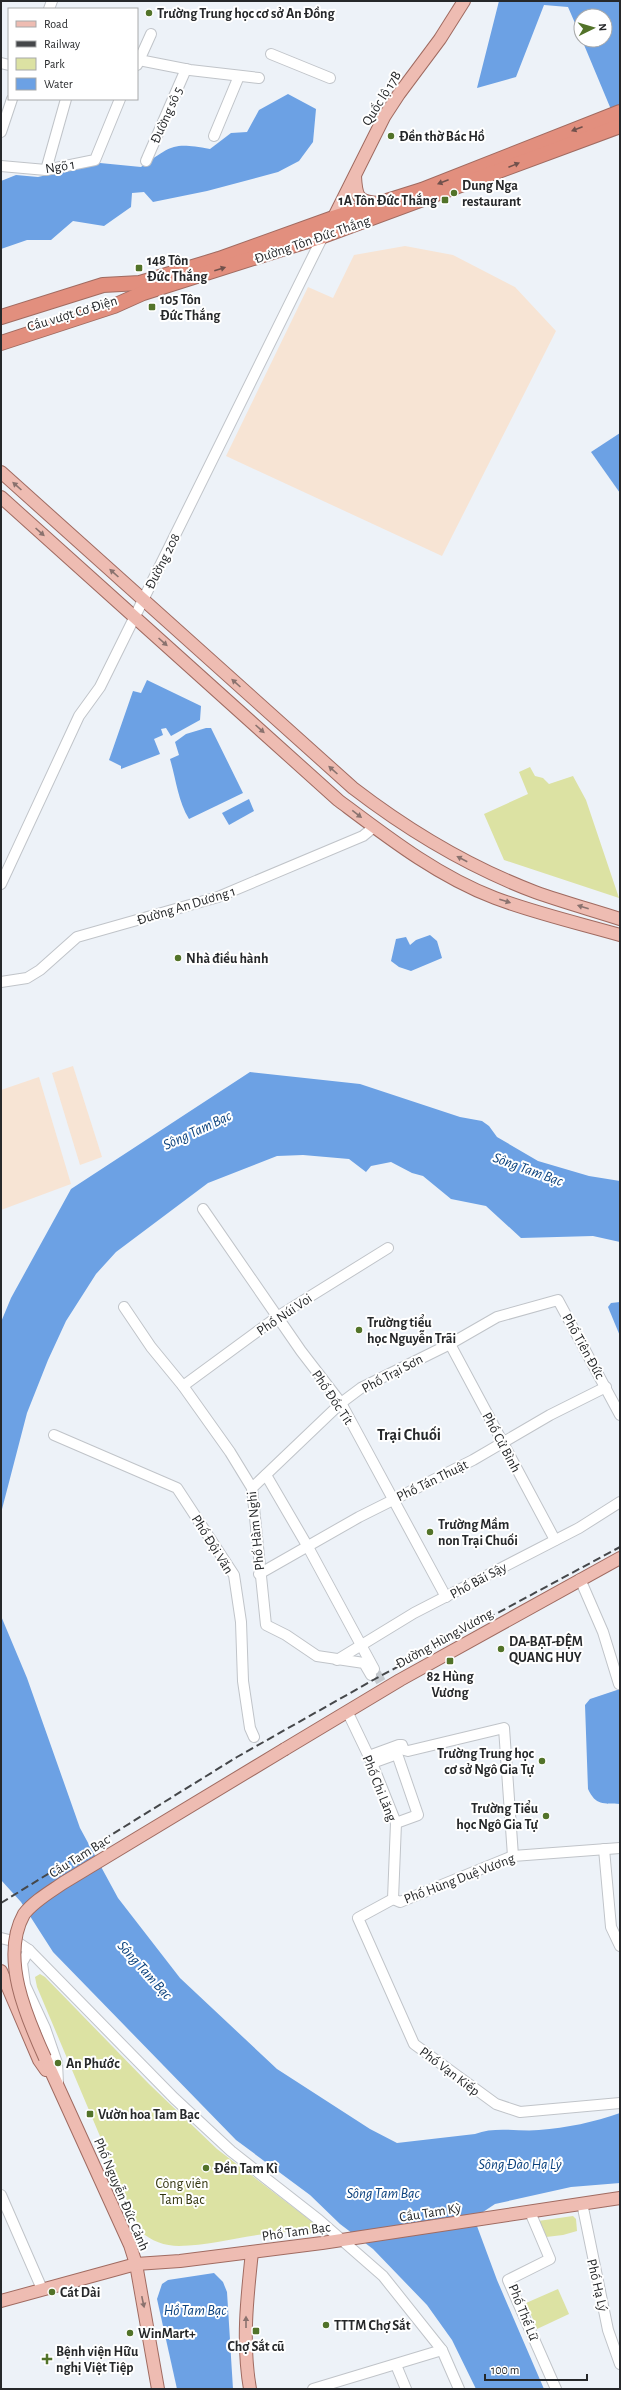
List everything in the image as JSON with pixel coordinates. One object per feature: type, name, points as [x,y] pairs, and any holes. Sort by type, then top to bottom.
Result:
[{"type":"highway","name":"Đường Tôn Đức Thắng","points":[[1,343],[114,306],[141,288],[219,259],[333,218],[422,190],[618,120]]},
{"type":"highway","name":"Đường Tôn Đức Thắng","points":[[1,317],[103,285],[141,288],[323,236],[618,120]]},
{"type":"highway","name":"Cầu vượt Cơ Điện","points":[[1,324],[141,288]]},
{"type":"highway","name":"Cầu vượt Cơ Điện","points":[[1,334],[99,299]]},
{"type":"main road","name":"Quốc lộ 17B","points":[[323,236],[384,117],[399,94],[440,39],[464,1]]},
{"type":"main road","points":[[355,176],[357,194],[360,198],[369,202],[380,203]]},
{"type":"main road","points":[[1,472],[353,788],[419,835],[487,871],[536,892],[620,919]]},
{"type":"main road","points":[[1,497],[338,800],[374,827],[420,859],[478,890],[516,905],[620,935]]},
{"type":"main road","points":[[478,890],[487,871]]},
{"type":"main road","name":"Đường Hùng Vương","points":[[285,1749],[348,1713],[377,1683],[620,1558]]},
{"type":"main road","name":"Cầu Tam Bạc","points":[[45,2058],[16,1995],[11,1974],[11,1944],[15,1931],[24,1914],[35,1903],[63,1883],[285,1749]]},
{"type":"main road","name":"Phố Nguyễn Đức Cảnh","points":[[1,1971],[39,2060],[58,2087]]},
{"type":"main road","name":"Phố Nguyễn Đức Cảnh","points":[[45,2058],[130,2245],[136,2264],[158,2389]]},
{"type":"main road","name":"Cầu Tam Kỳ","points":[[340,2240],[620,2198]]},
{"type":"main road","name":"Phố Tam Bạc","points":[[1,2301],[136,2264],[252,2252],[340,2240]]},
{"type":"main road","points":[[250,2389],[246,2350],[246,2307],[252,2252]]},
{"type":"street","points":[[151,34],[138,62],[259,78]]},
{"type":"street","points":[[271,54],[330,78]]},
{"type":"street","name":"Đường sô 5","points":[[146,161],[186,69]]},
{"type":"street","points":[[214,136],[239,76]]},
{"type":"street","points":[[1,132],[12,100]]},
{"type":"street","points":[[46,170],[66,100]]},
{"type":"street","name":"Ngõ 1","points":[[1,166],[46,170],[94,160],[118,100]]},
{"type":"street","name":"Đường 208","points":[[1,884],[79,716],[100,687],[143,598],[244,399],[323,236]]},
{"type":"street","name":"Đường An Dương 1","points":[[1,982],[27,978],[40,970],[77,937],[218,897],[363,836],[374,827]]},
{"type":"street","name":"Phố Đốc Tít","points":[[203,1209],[301,1352],[341,1403],[446,1597]]},
{"type":"street","name":"Phố Núi Voi","points":[[183,1386],[278,1317],[388,1248]]},
{"type":"street","name":"Phố Trại Sơn","points":[[252,1488],[341,1403],[361,1388],[450,1344],[497,1317],[558,1300]]},
{"type":"street","name":"Phố Tiên Đức","points":[[558,1300],[620,1415]]},
{"type":"street","name":"Phố Hàm Nghi","points":[[124,1307],[230,1452],[252,1488],[259,1574],[266,1625],[286,1635],[317,1656],[364,1663],[377,1683]]},
{"type":"street","name":"Phố Cử Bình","points":[[450,1344],[555,1540]]},
{"type":"street","name":"Phố Tán Thuật","points":[[259,1574],[393,1499],[472,1460],[502,1442],[606,1387]]},
{"type":"street","name":"Phố Đội Văn","points":[[54,1435],[177,1488],[182,1495],[234,1575],[240,1622],[243,1682],[250,1728],[254,1737]]},
{"type":"street","points":[[266,1475],[362,1645],[377,1683]]},
{"type":"street","name":"Phố Bãi Sậy","points":[[337,1660],[414,1614],[579,1528],[620,1502]]},
{"type":"street","points":[[580,1579],[603,1632],[619,1684]]},
{"type":"street","name":"Phố Chi Lăng","points":[[348,1713],[370,1759],[396,1823],[393,1899]]},
{"type":"street","points":[[370,1759],[399,1745],[402,1745],[404,1750],[408,1751],[504,1728],[513,1856]]},
{"type":"street","points":[[370,1759],[397,1754],[418,1815],[396,1823]]},
{"type":"street","name":"Phố Hùng Duệ Vương","points":[[393,1899],[400,1902],[513,1856],[620,1848]]},
{"type":"street","points":[[604,1849],[611,1927],[620,1946]]},
{"type":"street","name":"Phố Vạn Kiếp","points":[[393,1899],[358,1918],[414,2044],[428,2056],[496,2104],[520,2112],[620,2103]]},
{"type":"street","points":[[1,1938],[17,1942],[29,1950],[174,2098],[224,2145],[319,2220],[340,2240]]},
{"type":"street","points":[[29,1950],[22,1963],[25,1985],[45,2028],[57,2063],[58,2087]]},
{"type":"street","points":[[1,2196],[42,2289]]},
{"type":"street","name":"Phố Hạ Lý","points":[[582,2203],[608,2330],[620,2364]]},
{"type":"street","name":"Phố Thế Lữ","points":[[530,2212],[550,2258],[508,2280],[556,2389]]},
{"type":"street","name":"Phố Tam Bạc","points":[[340,2240],[383,2276],[442,2350],[459,2389]]},
{"type":"street","points":[[313,2389],[336,2386],[442,2350]]},
{"type":"street","points":[[396,2365],[406,2389]]},
{"type":"shaded area","points":[[405,246],[453,255],[515,287],[556,331],[442,556],[226,456],[308,287],[333,298],[354,255]]},
{"type":"shaded area","points":[[73,1066],[102,1157],[80,1165],[52,1073]]},
{"type":"shaded area","points":[[39,1077],[71,1184],[1,1210],[1,1090]]},
{"type":"green space","points":[[530,767],[535,776],[543,778],[549,784],[573,776],[586,800],[619,898],[504,860],[484,814],[528,794],[519,772]]},
{"type":"green space","name":"Công viên Tam Bạc","points":[[40,1974],[45,1977],[149,2084],[217,2149],[315,2224],[317,2231],[313,2233],[279,2232],[213,2243],[179,2246],[158,2242],[149,2238],[140,2231],[37,1987],[35,1977]]},
{"type":"green space","points":[[573,2216],[576,2219],[577,2231],[563,2235],[546,2237],[538,2221]]},
{"type":"green space","points":[[558,2289],[569,2314],[537,2329],[526,2303]]},
{"type":"water","points":[[499,1],[619,1],[620,131],[585,48],[613,48],[613,8],[573,8],[573,19],[568,7],[544,5],[516,77],[477,88]]},
{"type":"water","points":[[288,94],[316,109],[313,142],[299,161],[278,172],[207,191],[153,202],[144,192],[132,193],[131,207],[104,226],[73,221],[51,240],[27,240],[1,249],[1,181],[16,175],[38,177],[100,163],[141,167],[166,150],[179,146],[210,149],[231,133],[247,132],[259,110]]},
{"type":"water","points":[[620,433],[620,493],[591,452]]},
{"type":"water","points":[[147,680],[201,706],[200,720],[171,736],[166,728],[161,729],[163,735],[154,739],[160,754],[121,769],[121,766],[109,760],[133,691],[141,693]]},
{"type":"water","points":[[211,728],[243,793],[189,819],[180,797],[170,759],[179,755],[175,742],[186,734]]},
{"type":"water","points":[[249,799],[254,811],[229,825],[222,813]]},
{"type":"water","points":[[430,935],[437,941],[442,958],[411,971],[399,967],[391,961],[396,939],[406,937],[410,945],[416,940]]},
{"type":"water","name":"Sông Tam Bạc","points":[[250,1072],[360,1084],[460,1117],[482,1121],[489,1126],[497,1137],[538,1161],[589,1176],[620,1181],[620,1242],[593,1236],[521,1238],[486,1206],[451,1199],[423,1176],[412,1173],[391,1162],[371,1166],[366,1172],[349,1159],[303,1155],[277,1156],[208,1183],[116,1252],[96,1274],[66,1321],[48,1360],[27,1413],[1,1513],[1,1322],[11,1298],[71,1189]]},
{"type":"water","points":[[620,1302],[620,1336],[608,1307],[611,1303]]},
{"type":"water","name":"Sông Tam Bạc","points":[[1,1616],[27,1678],[80,1828],[118,1898],[180,1978],[277,2069],[370,2129],[397,2143],[475,2134],[491,2130],[560,2128],[590,2122],[620,2113],[620,2183],[571,2187],[495,2204],[474,2218],[497,2280],[544,2389],[476,2389],[452,2340],[427,2305],[373,2249],[340,2224],[310,2195],[236,2140],[53,1952],[21,1902],[1,1880]]},
{"type":"water","points":[[620,1689],[620,1804],[597,1801],[588,1789],[585,1705],[590,1699]]},
{"type":"water","name":"Hồ Tam Bạc","points":[[214,2273],[223,2282],[227,2292],[233,2389],[177,2389],[157,2299],[162,2284],[168,2280]]},
{"type":"tunnel","points":[[376,1673],[381,1682]]},
{"type":"railway","points":[[1,1903],[237,1757],[375,1679],[620,1547]]},
{"type":"place","name":"Trường Trung học cơ sở An Đồng","points":[[149,13]]},
{"type":"place","name":"Đền thờ Bác Hồ","points":[[391,136]]},
{"type":"place","name":"Dung Nga restaurant","points":[[454,193]]},
{"type":"place","name":"1A Tôn Đức Thắng","points":[[445,200]]},
{"type":"place","name":"148 Tôn Đức Thắng","points":[[139,268]]},
{"type":"place","name":"105 Tôn Đức Thắng","points":[[152,307]]},
{"type":"place","name":"Nhà điều hành","points":[[178,958]]},
{"type":"place","name":"Trường tiểu học Nguyễn Trãi","points":[[359,1330]]},
{"type":"place","name":"Trường Mầm non Trại Chuối","points":[[430,1532]]},
{"type":"place","name":"DA-BẠT-ĐỆM QUANG HUY","points":[[501,1649]]},
{"type":"place","name":"82 Hùng Vương","points":[[450,1661]]},
{"type":"place","name":"Trường Trung học cơ sở Ngô Gia Tự","points":[[542,1761]]},
{"type":"place","name":"Trường Tiểu học Ngô Gia Tự","points":[[546,1816]]},
{"type":"place","name":"An Phước","points":[[58,2063]]},
{"type":"place","name":"Vườn hoa Tam Bạc","points":[[90,2114]]},
{"type":"place","name":"Đền Tam Kì","points":[[206,2168]]},
{"type":"place","name":"Cát Dài","points":[[52,2292]]},
{"type":"place","name":"TTTM Chợ Sắt","points":[[326,2325]]},
{"type":"place","name":"Chợ Sắt cũ","points":[[256,2331]]},
{"type":"place","name":"WinMart+","points":[[130,2333]]},
{"type":"place","name":"Bệnh viện Hữu nghị Việt Tiệp","points":[[47,2359]]},
{"type":"district","name":"Trại Chuối","points":[[409,1434]]},
{"type":"water label","name":"Sông Đào Hạ Lý","points":[[520,2164]]}]
